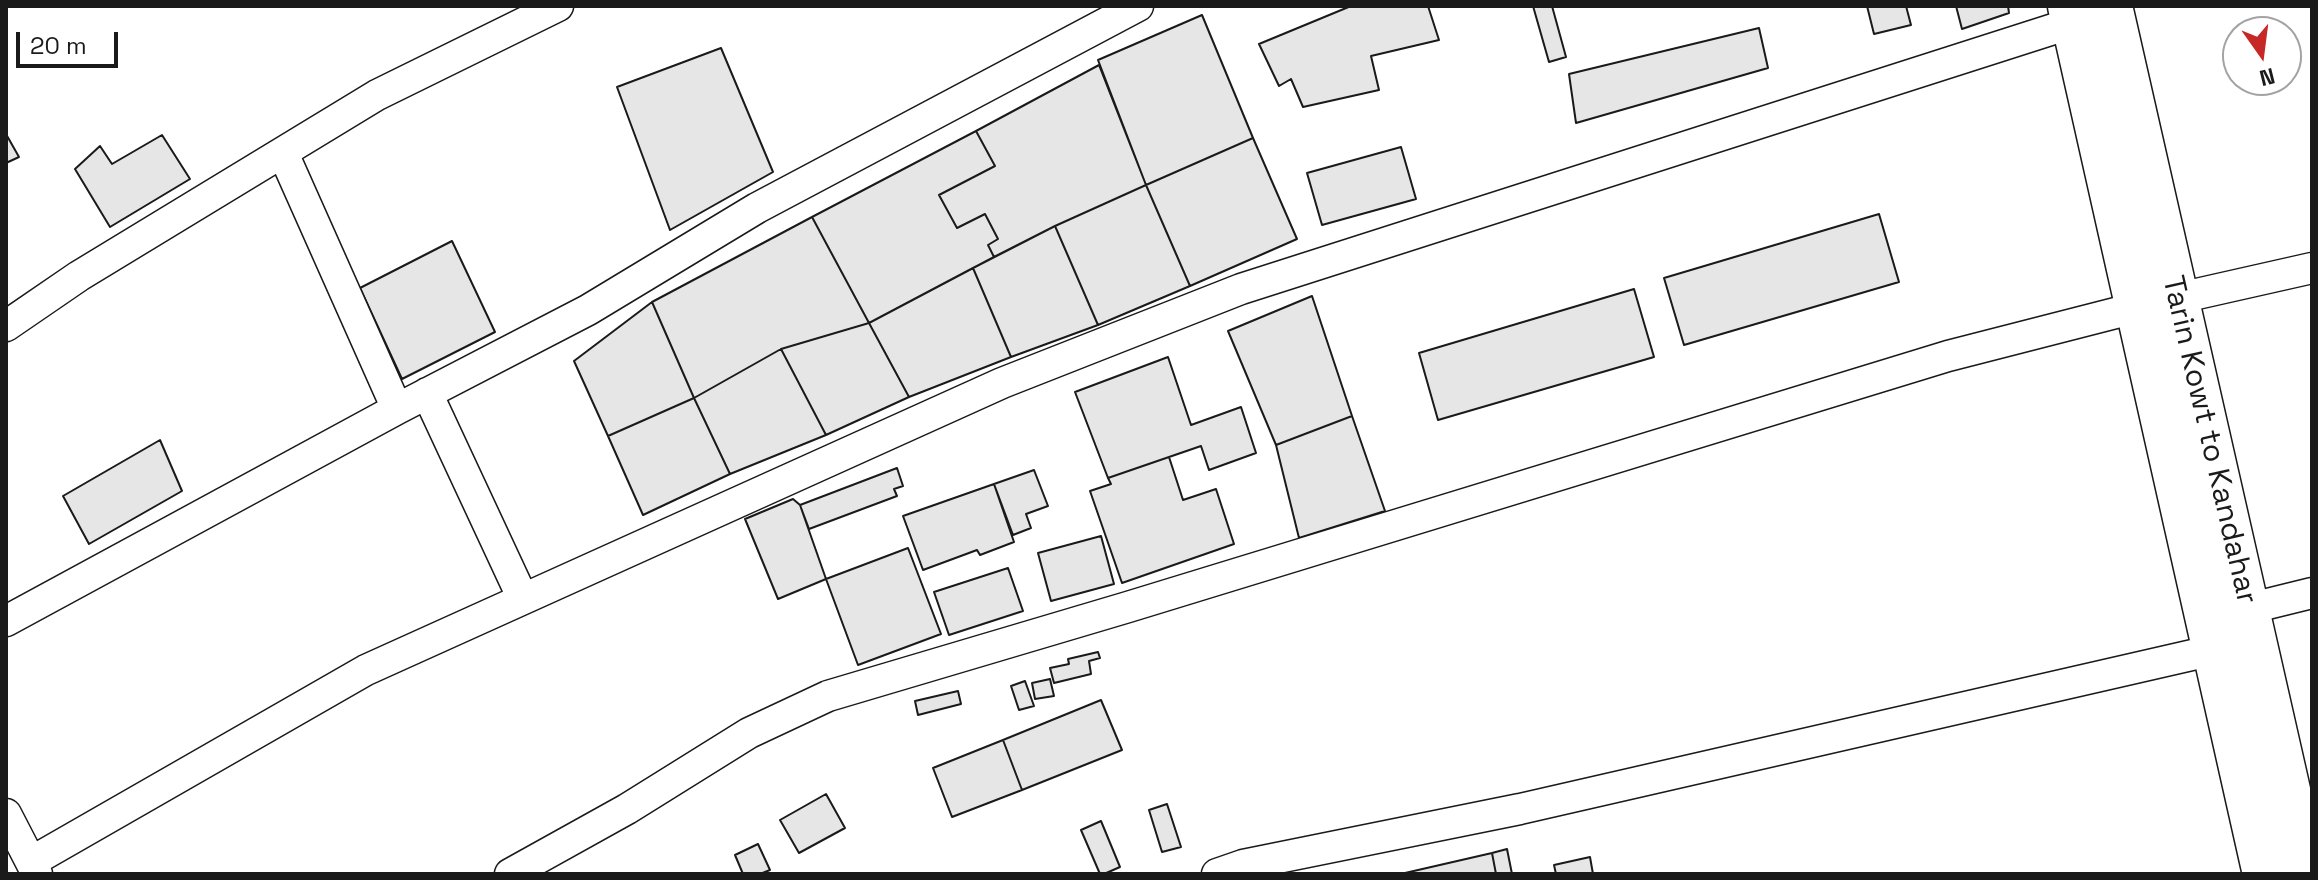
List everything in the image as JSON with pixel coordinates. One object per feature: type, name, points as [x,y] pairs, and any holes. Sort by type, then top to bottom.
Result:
[{"type":"main road","name":"Tarin Kowt to Kandahar","points":[[2098,10],[2158,303],[2214,650],[2265,874]]},
{"type":"main road","name":"Tarin Kowt to Kandahar","points":[[2158,303],[2247,609],[2307,874]]},
{"type":"street","points":[[6,326],[79,276],[377,95],[558,6]]},
{"type":"street","points":[[6,621],[397,409],[588,310],[757,208],[1138,6]]},
{"type":"street","points":[[6,814],[34,868],[366,670],[1002,383],[1241,289],[2098,10]]},
{"type":"street","points":[[283,153],[397,409]]},
{"type":"street","points":[[510,874],[627,809],[749,733],[828,696],[1948,356],[2312,268]]},
{"type":"street","points":[[427,393],[523,599]]},
{"type":"street","points":[[2247,609],[2312,593]]},
{"type":"street","points":[[1217,874],[1243,865],[1520,809],[2214,650]]},
{"type":"building","points":[[1351,6],[1428,6],[1439,40],[1371,56],[1379,90],[1303,107],[1291,79],[1279,86],[1259,44]]},
{"type":"building","points":[[1533,6],[1552,6],[1566,57],[1549,62]]},
{"type":"building","points":[[1867,6],[1906,6],[1911,25],[1874,34]]},
{"type":"building","points":[[1956,6],[2008,6],[2009,13],[1962,29]]},
{"type":"building","points":[[1202,15],[1253,138],[1146,185],[1098,60]]},
{"type":"building","points":[[1759,28],[1768,68],[1576,123],[1569,74]]},
{"type":"building","points":[[721,48],[773,172],[670,230],[617,87]]},
{"type":"building","points":[[1099,65],[1146,185],[994,257],[988,245],[998,239],[985,214],[957,228],[939,195],[995,166],[976,131]]},
{"type":"building","points":[[976,131],[995,166],[939,195],[957,228],[985,214],[998,239],[988,245],[994,257],[869,323],[812,217]]},
{"type":"building","points":[[6,134],[19,157],[6,163]]},
{"type":"building","points":[[162,135],[190,179],[110,227],[75,169],[100,146],[112,164]]},
{"type":"building","points":[[1253,138],[1297,239],[1190,286],[1146,185]]},
{"type":"building","points":[[1401,147],[1416,199],[1322,225],[1307,173]]},
{"type":"building","points":[[1146,185],[1190,286],[1098,325],[1055,226]]},
{"type":"building","points":[[1879,214],[1899,282],[1684,345],[1664,278]]},
{"type":"building","points":[[812,217],[869,323],[781,349],[694,398],[652,302]]},
{"type":"building","points":[[1055,226],[1098,325],[1011,357],[973,268]]},
{"type":"building","points":[[452,241],[495,332],[402,379],[360,288]]},
{"type":"building","points":[[973,268],[1011,357],[909,397],[869,323]]},
{"type":"building","points":[[1634,289],[1654,357],[1438,420],[1419,353]]},
{"type":"building","points":[[1312,296],[1352,416],[1276,445],[1228,331]]},
{"type":"building","points":[[652,302],[694,398],[608,436],[574,361]]},
{"type":"building","points":[[869,323],[909,397],[826,435],[781,349]]},
{"type":"building","points":[[781,349],[826,435],[730,474],[694,398]]},
{"type":"building","points":[[1168,357],[1191,425],[1241,407],[1256,453],[1209,470],[1201,446],[1108,478],[1075,392]]},
{"type":"building","points":[[694,398],[730,474],[643,515],[608,436]]},
{"type":"building","points":[[1352,416],[1385,511],[1299,538],[1276,445]]},
{"type":"building","points":[[160,440],[182,491],[89,544],[63,496]]},
{"type":"building","points":[[1169,457],[1183,500],[1216,489],[1234,544],[1122,583],[1090,491],[1111,484],[1108,478]]},
{"type":"building","points":[[897,468],[903,486],[894,489],[897,496],[809,529],[800,505]]},
{"type":"building","points":[[1034,470],[1048,506],[1026,514],[1031,528],[1013,535],[994,484]]},
{"type":"building","points":[[994,484],[1014,542],[980,555],[977,550],[923,570],[903,516]]},
{"type":"building","points":[[793,499],[800,505],[826,579],[778,599],[745,519]]},
{"type":"building","points":[[1101,536],[1114,584],[1051,601],[1038,553]]},
{"type":"building","points":[[908,548],[941,634],[858,665],[826,579]]},
{"type":"building","points":[[1008,568],[1023,611],[949,635],[934,592]]},
{"type":"building","points":[[1098,652],[1100,658],[1089,661],[1091,674],[1054,683],[1050,668],[1069,664],[1068,659]]},
{"type":"building","points":[[1050,679],[1054,696],[1035,699],[1032,683]]},
{"type":"building","points":[[1025,681],[1034,706],[1019,710],[1011,686]]},
{"type":"building","points":[[958,691],[961,704],[918,715],[915,701]]},
{"type":"building","points":[[1101,700],[1122,750],[1022,790],[1003,740]]},
{"type":"building","points":[[1003,740],[1022,790],[952,817],[933,768]]},
{"type":"building","points":[[826,794],[845,828],[799,853],[780,820]]},
{"type":"building","points":[[1167,804],[1181,847],[1162,852],[1149,810]]},
{"type":"building","points":[[1101,821],[1120,867],[1104,874],[1100,874],[1081,830]]},
{"type":"building","points":[[758,844],[770,870],[760,874],[743,874],[735,855]]},
{"type":"building","points":[[1507,849],[1512,874],[1496,874],[1492,853]]},
{"type":"building","points":[[1492,853],[1496,874],[1405,873]]},
{"type":"building","points":[[1590,857],[1593,874],[1556,874],[1554,865]]}]
